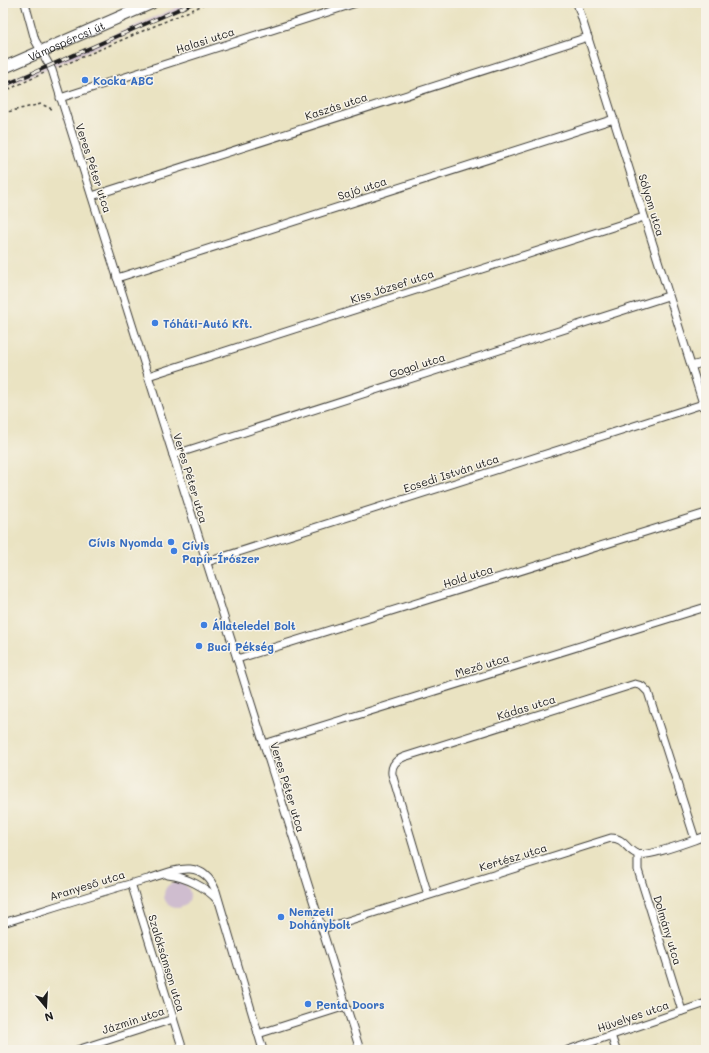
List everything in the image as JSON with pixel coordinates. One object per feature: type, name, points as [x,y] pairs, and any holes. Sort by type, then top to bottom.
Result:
[{"type":"main road","name":"Vámospércsi út","points":[[3,68],[152,3]]},
{"type":"street","name":"Veres Péter utca","points":[[25,3],[35,40],[52,70],[360,1050]]},
{"type":"street","name":"Halasi utca","points":[[60,98],[356,3]]},
{"type":"street","name":"Sólyom utca","points":[[577,3],[706,413]]},
{"type":"street","name":"Kaszás utca","points":[[92,196],[588,37]]},
{"type":"street","name":"Sajó utca","points":[[117,278],[614,119]]},
{"type":"street","name":"Kiss József utca","points":[[148,376],[644,218]]},
{"type":"street","name":"Gogol utca","points":[[173,455],[668,296]]},
{"type":"street","points":[[691,366],[706,362]]},
{"type":"street","name":"Ecsedi István utca","points":[[206,562],[703,404]]},
{"type":"street","name":"Hold utca","points":[[237,659],[706,513]]},
{"type":"street","name":"Mező utca","points":[[264,744],[706,607]]},
{"type":"street","name":"Kádas utca","points":[[428,895],[392,774],[392,767],[396,761],[404,757],[635,684],[642,686],[648,692],[695,839]]},
{"type":"street","points":[[638,855],[650,854],[706,836]]},
{"type":"street","name":"Kertész utca","points":[[322,929],[612,838],[621,840],[631,851],[638,855]]},
{"type":"street","name":"Dolmány utca","points":[[638,855],[638,870],[682,1011]]},
{"type":"street","name":"Aranyeső utca","points":[[3,923],[178,870],[196,870],[209,878],[215,888],[223,910],[263,1050]]},
{"type":"street","points":[[160,875],[178,876],[196,884],[212,894],[223,910]]},
{"type":"street","name":"Szalóksámson utca","points":[[131,883],[183,1050]]},
{"type":"street","name":"Hüvelyes utca","points":[[568,1050],[706,1003]]},
{"type":"street","points":[[258,1034],[346,1006]]},
{"type":"street","name":"Jázmin utca","points":[[77,1050],[173,1019]]},
{"type":"street","points":[[611,1035],[616,1050]]},
{"type":"path","points":[[3,92],[208,3]]},
{"type":"path","points":[[3,113],[41,104],[52,109]]},
{"type":"shaded area","points":[[187,3],[199,3],[3,88],[3,83]]},
{"type":"shaded area","points":[[177,882],[186,886],[190,895],[186,904],[177,908],[168,904],[164,895],[168,886]]},
{"type":"railway","points":[[3,86],[193,3]]},
{"type":"place","name":"Kocka ABC","points":[[85,80]]},
{"type":"place","name":"Tóháti-Autó Kft.","points":[[155,323]]},
{"type":"place","name":"Cívis Nyomda","points":[[171,542]]},
{"type":"place","name":"Cívis Papír-Írószer","points":[[174,551]]},
{"type":"place","name":"Állateledel Bolt","points":[[204,625]]},
{"type":"place","name":"Buci Pékség","points":[[199,646]]},
{"type":"place","name":"Nemzeti Dohánybolt","points":[[281,917]]},
{"type":"place","name":"Penta Doors","points":[[308,1004]]}]
